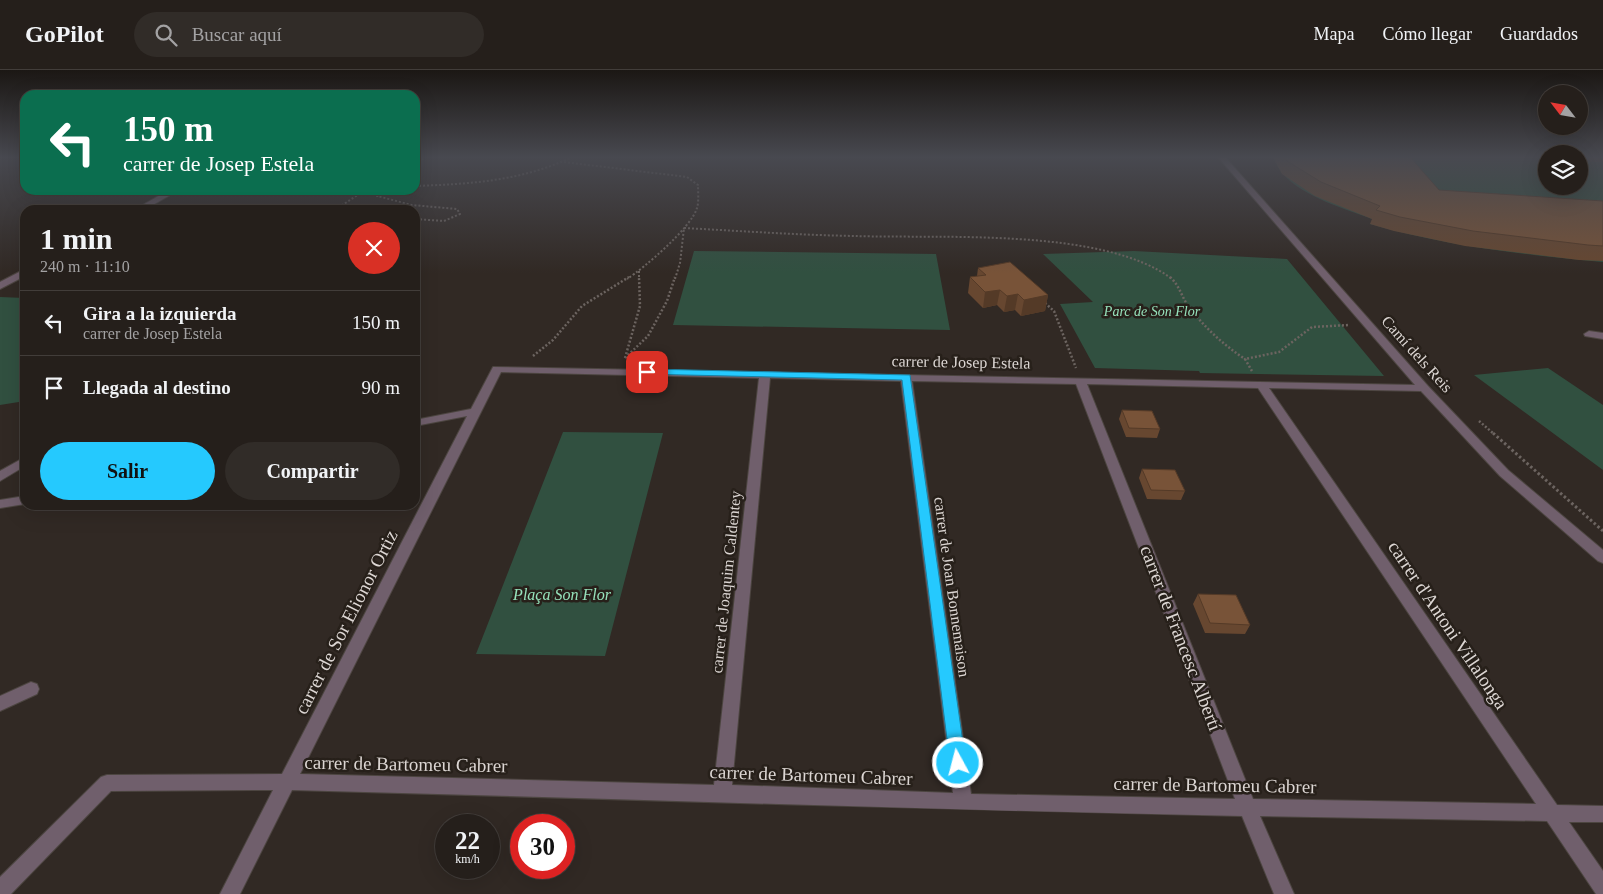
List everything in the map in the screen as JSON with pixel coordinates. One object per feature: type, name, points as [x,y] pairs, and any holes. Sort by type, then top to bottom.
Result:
[{"type":"street","points":[[147,205],[165,195]]},
{"type":"street","name":"Camí dels Reis","points":[[1255,195],[1424,388],[1504,473],[1603,558]]},
{"type":"street","points":[[0,286],[20,275]]},
{"type":"street","points":[[1589,334],[1603,336]]},
{"type":"street","name":"carrer de Josep Estela","points":[[498,369],[1424,388]]},
{"type":"street","name":"carrer de Sor Elionor Ortiz","points":[[230,894],[498,369]]},
{"type":"street","name":"carrer de Joaquim Caldentey","points":[[722,793],[765,374]]},
{"type":"street","name":"carrer de Joan Bonnemaison","points":[[906,377],[963,802]]},
{"type":"street","name":"carrer de Francesc Albertí","points":[[1080,381],[1247,807],[1284,894]]},
{"type":"street","name":"carrer d'Antoni Villalonga","points":[[1261,384],[1603,888]]},
{"type":"street","points":[[420,422],[476,411]]},
{"type":"street","points":[[0,477],[20,464]]},
{"type":"street","points":[[0,504],[20,501]]},
{"type":"street","points":[[0,704],[31,689]]},
{"type":"street","name":"carrer de Bartomeu Cabrer","points":[[0,891],[107,783],[287,782],[722,793],[963,802],[1603,814]]},
{"type":"path","points":[[343,205],[357,195]]},
{"type":"path","points":[[379,195],[412,205]]},
{"type":"path","points":[[514,369],[553,340],[582,306],[639,271],[684,228],[697,208],[698,195]]},
{"type":"path","points":[[420,206],[457,209],[460,214],[454,219],[438,221],[420,219]]},
{"type":"path","points":[[625,359],[648,336],[667,301],[680,263],[684,228]]},
{"type":"path","points":[[684,228],[876,237],[1001,240],[1085,246],[1133,259],[1168,275],[1182,289],[1184,300],[1203,325],[1224,346],[1245,359],[1261,384]]},
{"type":"path","points":[[629,372],[625,359],[640,306],[639,271]]},
{"type":"path","points":[[1041,299],[1054,311],[1080,381]]},
{"type":"path","points":[[1245,359],[1279,352],[1312,327],[1368,323]]},
{"type":"path","points":[[1478,420],[1603,530]]},
{"type":"green space","points":[[1313,195],[1603,195],[1603,262],[1486,249],[1399,232],[1370,224],[1375,220]]},
{"type":"green space","points":[[694,251],[936,254],[950,330],[673,325]]},
{"type":"green space","name":"Parc de Son Flor","points":[[1134,251],[1287,259],[1384,376],[1200,373],[1199,371],[1095,368],[1060,304],[1093,302],[1043,254]]},
{"type":"green space","points":[[0,297],[20,298],[20,402],[0,405]]},
{"type":"green space","points":[[1548,368],[1603,405],[1603,470],[1474,375]]},
{"type":"green space","name":"Plaça Son Flor","points":[[563,432],[663,433],[605,656],[476,654]]},
{"type":"building","points":[[1354,195],[1520,195],[1603,201],[1603,246],[1473,231],[1400,217],[1376,210],[1380,206]]},
{"type":"building","points":[[1010,262],[1048,295],[1024,300],[1018,294],[1007,296],[1000,290],[985,292],[970,277],[986,275],[978,268]]},
{"type":"building","points":[[1122,410],[1152,411],[1160,429],[1129,428]]},
{"type":"building","points":[[1142,469],[1175,470],[1185,491],[1151,490]]},
{"type":"building","points":[[1198,594],[1236,595],[1250,625],[1210,623]]},
{"type":"route","points":[[647,372],[906,377],[958,763]]}]
